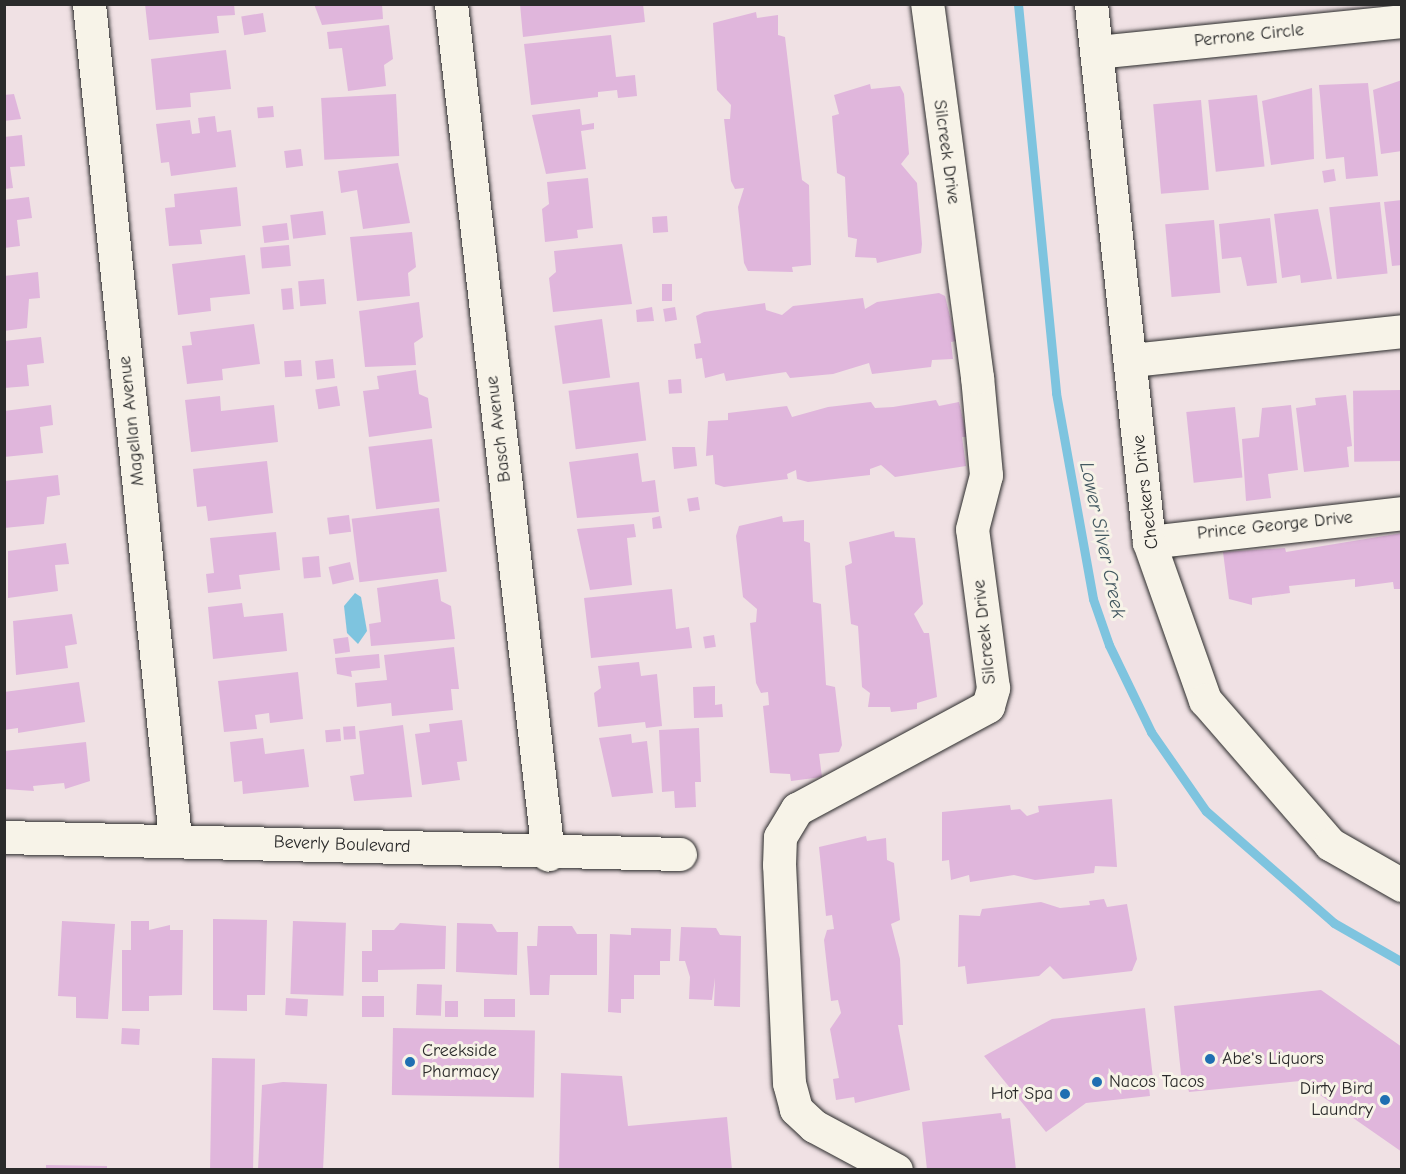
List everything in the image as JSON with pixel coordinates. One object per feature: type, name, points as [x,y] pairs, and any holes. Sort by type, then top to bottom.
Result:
[{"type":"street","name":"Magellan Avenue","points":[[89,4],[175,837]]},
{"type":"street","name":"Basch Avenue","points":[[451,4],[548,854]]},
{"type":"street","name":"Silcreek Drive","points":[[896,1170],[891,1162],[856,1160],[796,1109],[789,1083],[780,837],[797,809],[988,706],[993,688],[972,529],[986,475],[978,387],[927,4]]},
{"type":"street","name":"Checkers Drive","points":[[1091,4],[1132,360],[1149,542],[1205,700],[1330,843],[1401,885]]},
{"type":"street","name":"Perrone Circle","points":[[1097,52],[1401,21]]},
{"type":"street","points":[[1132,360],[1401,332]]},
{"type":"street","name":"Prince George Drive","points":[[1149,542],[1401,513]]},
{"type":"street","name":"Beverly Boulevard","points":[[4,837],[175,837],[548,854],[680,854]]},
{"type":"water","points":[[355,593],[361,597],[367,631],[358,644],[347,633],[344,606]]},
{"type":"building","points":[[145,4],[234,4],[235,15],[217,16],[219,33],[149,40]]},
{"type":"building","points":[[314,4],[382,4],[383,19],[322,25]]},
{"type":"building","points":[[520,4],[643,4],[645,22],[523,37]]},
{"type":"building","points":[[756,12],[757,18],[778,15],[778,35],[785,37],[802,180],[809,185],[811,265],[792,267],[793,272],[748,271],[744,263],[738,207],[744,188],[735,189],[731,181],[724,119],[730,119],[731,105],[717,90],[713,23]]},
{"type":"building","points":[[263,13],[266,32],[244,35],[241,16]]},
{"type":"building","points":[[389,25],[393,59],[384,65],[386,86],[348,91],[342,48],[329,49],[327,32]]},
{"type":"building","points":[[611,35],[616,77],[635,75],[637,96],[618,98],[617,90],[598,92],[598,97],[531,105],[524,44]]},
{"type":"building","points":[[226,50],[231,89],[190,93],[191,107],[156,110],[151,59]]},
{"type":"building","points":[[1402,80],[1402,151],[1381,154],[1373,90]]},
{"type":"building","points":[[1368,83],[1378,176],[1346,179],[1344,157],[1326,159],[1319,85]]},
{"type":"building","points":[[870,84],[871,89],[900,86],[904,94],[909,154],[901,164],[917,183],[922,244],[921,253],[877,263],[876,258],[855,257],[857,239],[848,237],[845,177],[837,173],[832,116],[839,114],[834,95]]},
{"type":"building","points":[[1312,88],[1314,159],[1271,165],[1262,101]]},
{"type":"building","points":[[14,94],[21,119],[4,121],[4,95]]},
{"type":"building","points":[[396,94],[399,156],[324,160],[321,98]]},
{"type":"building","points":[[1257,95],[1265,167],[1216,172],[1208,100]]},
{"type":"building","points":[[1201,100],[1209,190],[1161,194],[1153,104]]},
{"type":"building","points":[[273,106],[274,117],[258,118],[257,107]]},
{"type":"building","points":[[580,109],[582,125],[594,123],[594,129],[581,131],[586,169],[546,174],[532,115]]},
{"type":"building","points":[[215,116],[217,132],[231,130],[236,167],[171,176],[169,162],[161,163],[156,124],[190,120],[192,134],[200,133],[198,118]]},
{"type":"building","points":[[22,135],[25,166],[10,167],[13,188],[4,189],[4,137]]},
{"type":"building","points":[[301,149],[303,166],[286,168],[284,151]]},
{"type":"building","points":[[398,163],[410,223],[363,229],[357,190],[341,193],[338,171]]},
{"type":"building","points":[[1334,169],[1336,181],[1324,183],[1322,171]]},
{"type":"building","points":[[588,178],[593,228],[577,230],[578,238],[545,242],[542,209],[549,204],[547,182]]},
{"type":"building","points":[[237,187],[241,226],[200,230],[202,244],[169,246],[165,208],[175,207],[174,194]]},
{"type":"building","points":[[29,197],[32,218],[17,220],[20,246],[4,248],[4,200]]},
{"type":"building","points":[[1402,200],[1402,265],[1392,266],[1384,202]]},
{"type":"building","points":[[1380,202],[1388,274],[1337,279],[1329,207]]},
{"type":"building","points":[[1318,209],[1332,279],[1301,283],[1300,275],[1282,278],[1274,214]]},
{"type":"building","points":[[323,211],[326,235],[293,239],[290,215]]},
{"type":"building","points":[[667,216],[668,232],[653,233],[652,217]]},
{"type":"building","points":[[1270,218],[1277,283],[1247,286],[1241,257],[1222,259],[1219,224]]},
{"type":"building","points":[[1214,220],[1220,293],[1172,297],[1165,224]]},
{"type":"building","points":[[287,223],[289,240],[264,243],[262,226]]},
{"type":"building","points":[[412,232],[416,267],[408,273],[410,296],[357,301],[350,237]]},
{"type":"building","points":[[622,244],[632,304],[553,312],[549,278],[556,272],[554,251]]},
{"type":"building","points":[[289,245],[291,266],[262,268],[260,248]]},
{"type":"building","points":[[245,255],[250,294],[210,298],[211,311],[178,315],[172,264]]},
{"type":"building","points":[[38,272],[40,298],[29,299],[27,328],[4,331],[4,276]]},
{"type":"building","points":[[324,279],[326,304],[300,306],[298,281]]},
{"type":"building","points":[[662,284],[672,284],[672,301],[662,301]]},
{"type":"building","points":[[292,288],[294,309],[283,310],[281,289]]},
{"type":"building","points":[[939,293],[945,296],[956,341],[951,342],[953,359],[932,360],[931,367],[872,374],[869,363],[833,374],[790,378],[786,372],[726,381],[724,373],[705,378],[702,358],[696,359],[694,344],[701,343],[696,316],[704,312],[765,303],[766,310],[782,315],[793,306],[863,298],[865,309],[877,302]]},
{"type":"building","points":[[419,302],[423,337],[414,343],[416,365],[365,367],[359,311]]},
{"type":"building","points":[[652,307],[654,321],[637,322],[636,310]]},
{"type":"building","points":[[675,307],[677,320],[665,322],[663,309]]},
{"type":"building","points":[[602,319],[610,377],[563,384],[554,326]]},
{"type":"building","points":[[254,324],[260,364],[222,369],[223,380],[187,384],[182,346],[192,345],[190,332]]},
{"type":"building","points":[[41,337],[44,363],[27,365],[29,386],[4,388],[4,341]]},
{"type":"building","points":[[333,359],[335,378],[317,380],[315,361]]},
{"type":"building","points":[[301,360],[302,376],[285,377],[284,361]]},
{"type":"building","points":[[416,370],[419,394],[428,398],[432,428],[369,437],[363,391],[379,389],[377,376]]},
{"type":"building","points":[[681,379],[682,393],[669,394],[668,380]]},
{"type":"building","points":[[639,382],[646,441],[576,449],[569,391]]},
{"type":"building","points":[[337,386],[340,406],[318,409],[315,389]]},
{"type":"building","points":[[1401,390],[1402,461],[1354,462],[1353,391]]},
{"type":"building","points":[[1346,395],[1352,446],[1347,447],[1349,467],[1304,472],[1296,408],[1316,405],[1315,398]]},
{"type":"building","points":[[220,396],[221,411],[274,405],[278,442],[191,452],[185,400]]},
{"type":"building","points":[[936,400],[939,406],[959,402],[967,437],[962,437],[966,466],[895,477],[881,465],[870,469],[870,475],[808,482],[797,479],[796,470],[787,474],[788,479],[724,487],[715,484],[713,455],[706,456],[708,421],[728,420],[728,413],[787,406],[792,417],[828,407],[871,402],[875,408],[893,407]]},
{"type":"building","points":[[51,405],[53,425],[40,427],[43,453],[4,457],[4,411]]},
{"type":"building","points":[[1291,405],[1298,470],[1268,474],[1271,498],[1246,501],[1242,439],[1259,437],[1262,408]]},
{"type":"building","points":[[1235,407],[1242,478],[1194,483],[1186,412]]},
{"type":"building","points":[[432,439],[440,502],[376,509],[368,447]]},
{"type":"building","points":[[672,447],[695,447],[697,466],[674,469]]},
{"type":"building","points":[[638,453],[642,482],[655,480],[659,512],[577,518],[569,462]]},
{"type":"building","points":[[267,461],[273,513],[208,521],[206,506],[197,507],[193,469]]},
{"type":"building","points":[[58,475],[60,495],[47,497],[44,524],[4,528],[4,481]]},
{"type":"building","points":[[698,497],[700,510],[689,512],[687,499]]},
{"type":"building","points":[[439,508],[447,572],[359,582],[352,519]]},
{"type":"building","points":[[349,515],[351,532],[329,535],[327,518]]},
{"type":"building","points":[[660,516],[662,528],[653,529],[652,518]]},
{"type":"building","points":[[782,516],[783,522],[804,520],[804,541],[810,543],[813,602],[821,604],[826,685],[835,687],[842,745],[839,752],[819,754],[822,777],[791,781],[790,774],[770,773],[763,706],[769,705],[768,692],[761,693],[756,683],[750,623],[756,622],[757,609],[743,597],[736,536],[739,526]]},
{"type":"building","points":[[634,524],[636,537],[627,538],[632,585],[590,590],[577,529]]},
{"type":"building","points":[[894,531],[895,537],[915,538],[923,604],[914,614],[924,633],[929,633],[937,697],[917,703],[917,709],[891,712],[890,707],[868,707],[870,693],[862,687],[858,626],[851,624],[845,566],[852,563],[849,542]]},
{"type":"building","points":[[276,532],[280,570],[239,575],[241,589],[208,593],[206,574],[214,573],[210,538]]},
{"type":"building","points":[[1402,533],[1400,589],[1394,589],[1393,582],[1355,587],[1355,579],[1289,586],[1290,593],[1252,598],[1252,605],[1229,599],[1223,552],[1285,548],[1286,552]]},
{"type":"building","points":[[66,543],[69,564],[55,565],[58,591],[8,598],[8,551]]},
{"type":"building","points":[[319,556],[321,577],[304,578],[302,557]]},
{"type":"building","points":[[350,562],[354,580],[333,584],[329,567]]},
{"type":"building","points":[[438,579],[441,601],[451,606],[455,639],[371,646],[369,624],[381,622],[377,588]]},
{"type":"building","points":[[672,589],[676,629],[689,627],[692,648],[591,658],[584,598]]},
{"type":"building","points":[[242,603],[244,617],[283,613],[287,651],[213,659],[208,607]]},
{"type":"building","points":[[72,614],[77,644],[65,646],[68,668],[16,675],[13,621]]},
{"type":"building","points":[[714,635],[716,647],[705,649],[703,637]]},
{"type":"building","points":[[348,637],[350,652],[335,654],[333,639]]},
{"type":"building","points":[[454,647],[459,689],[451,689],[453,710],[392,716],[391,703],[357,707],[355,683],[387,680],[384,655]]},
{"type":"building","points":[[379,654],[380,668],[351,671],[352,677],[337,674],[335,658]]},
{"type":"building","points":[[639,662],[641,676],[657,674],[662,726],[646,728],[645,722],[598,727],[594,693],[601,688],[598,666]]},
{"type":"building","points":[[298,672],[303,719],[270,723],[269,713],[255,715],[257,729],[224,732],[218,681]]},
{"type":"building","points":[[79,682],[85,722],[18,733],[18,728],[4,730],[4,692]]},
{"type":"building","points":[[715,686],[715,705],[722,704],[723,717],[694,718],[693,687]]},
{"type":"building","points":[[462,720],[467,761],[457,762],[460,780],[422,785],[415,734],[430,732],[429,724]]},
{"type":"building","points":[[403,725],[412,797],[354,801],[350,776],[364,774],[359,731]]},
{"type":"building","points":[[355,726],[356,739],[344,740],[343,727]]},
{"type":"building","points":[[699,728],[701,782],[695,782],[696,807],[675,808],[674,791],[662,792],[659,730]]},
{"type":"building","points":[[340,729],[341,741],[326,742],[325,730]]},
{"type":"building","points":[[631,734],[632,743],[647,741],[653,793],[612,797],[599,738]]},
{"type":"building","points":[[263,738],[265,754],[304,749],[309,787],[243,794],[242,781],[234,782],[230,742]]},
{"type":"building","points":[[86,742],[90,781],[65,789],[64,783],[33,786],[34,791],[4,789],[4,751]]},
{"type":"building","points":[[1112,799],[1117,867],[1095,866],[1094,873],[1035,880],[1014,875],[970,882],[969,875],[951,880],[949,860],[942,861],[942,812],[1010,805],[1011,810],[1020,809],[1027,816],[1039,812],[1038,806]]},
{"type":"building","points":[[866,836],[867,841],[886,838],[887,860],[894,863],[900,920],[891,924],[900,959],[903,1025],[898,1025],[910,1090],[855,1103],[854,1097],[836,1100],[833,1079],[839,1078],[830,1029],[841,1013],[838,1000],[831,1001],[824,940],[827,930],[834,929],[832,915],[826,916],[819,847]]},
{"type":"building","points":[[1104,899],[1107,907],[1127,904],[1137,959],[1132,971],[1063,979],[1050,966],[1039,976],[967,984],[965,966],[958,967],[959,915],[980,916],[982,909],[1041,902],[1060,908],[1090,905],[1089,901]]},
{"type":"building","points":[[213,919],[267,920],[265,995],[247,995],[247,1011],[213,1010]]},
{"type":"building","points":[[62,921],[115,924],[108,1019],[76,1018],[76,997],[58,996]]},
{"type":"building","points":[[131,921],[149,921],[149,930],[170,925],[170,930],[183,930],[182,995],[149,996],[149,1011],[122,1011],[122,950],[131,950]]},
{"type":"building","points":[[293,921],[346,923],[343,996],[290,994]]},
{"type":"building","points":[[400,923],[446,926],[445,969],[378,970],[378,982],[362,982],[362,951],[372,951],[372,930],[394,930]]},
{"type":"building","points":[[457,923],[492,924],[497,932],[518,932],[517,975],[456,972]]},
{"type":"building","points":[[538,926],[572,926],[577,934],[597,934],[597,975],[550,975],[549,995],[530,995],[527,946],[537,946]]},
{"type":"building","points":[[681,927],[716,928],[720,935],[741,936],[740,1007],[714,1006],[715,978],[712,1000],[689,999],[690,977],[685,961],[679,961]]},
{"type":"building","points":[[631,928],[671,929],[670,961],[660,961],[660,975],[634,975],[634,999],[621,999],[621,1013],[608,1012],[610,934],[631,935]]},
{"type":"building","points":[[417,984],[442,985],[441,1016],[416,1015]]},
{"type":"building","points":[[1321,990],[1402,1047],[1402,1152],[1300,1081],[1189,1092],[1187,1084],[1182,1084],[1174,1006]]},
{"type":"building","points":[[362,996],[384,996],[384,1017],[362,1017]]},
{"type":"building","points":[[286,998],[308,999],[307,1016],[285,1015]]},
{"type":"building","points":[[484,999],[515,999],[515,1017],[484,1017]]},
{"type":"building","points":[[445,1001],[458,1001],[458,1017],[445,1017]]},
{"type":"building","points":[[1145,1008],[1154,1087],[1149,1087],[1150,1096],[1086,1103],[1046,1132],[984,1056],[1052,1019]]},
{"type":"building","points":[[122,1028],[140,1029],[139,1045],[121,1044]]},
{"type":"building","points":[[393,1028],[535,1030],[534,1097],[392,1095]]},
{"type":"building","points":[[212,1058],[255,1059],[253,1170],[210,1170]]},
{"type":"building","points":[[561,1073],[622,1076],[628,1126],[727,1117],[732,1170],[559,1170]]},
{"type":"building","points":[[283,1082],[327,1084],[323,1170],[258,1170],[262,1085]]},
{"type":"building","points":[[1001,1113],[1002,1119],[1010,1118],[1016,1170],[927,1170],[922,1122]]},
{"type":"building","points":[[46,1165],[107,1166],[107,1170],[46,1170]]},
{"type":"waterway","name":"Lower Silver Creek","points":[[1018,4],[1056,393],[1093,599],[1109,645],[1151,732],[1206,811],[1334,923],[1402,962]]},
{"type":"place","name":"Abe's Liquors","points":[[1210,1059]]},
{"type":"place","name":"Creekside Pharmacy","points":[[410,1062]]},
{"type":"place","name":"Nacos Tacos","points":[[1097,1082]]},
{"type":"place","name":"Hot Spa","points":[[1065,1094]]},
{"type":"place","name":"Dirty Bird Laundry","points":[[1385,1100]]}]
